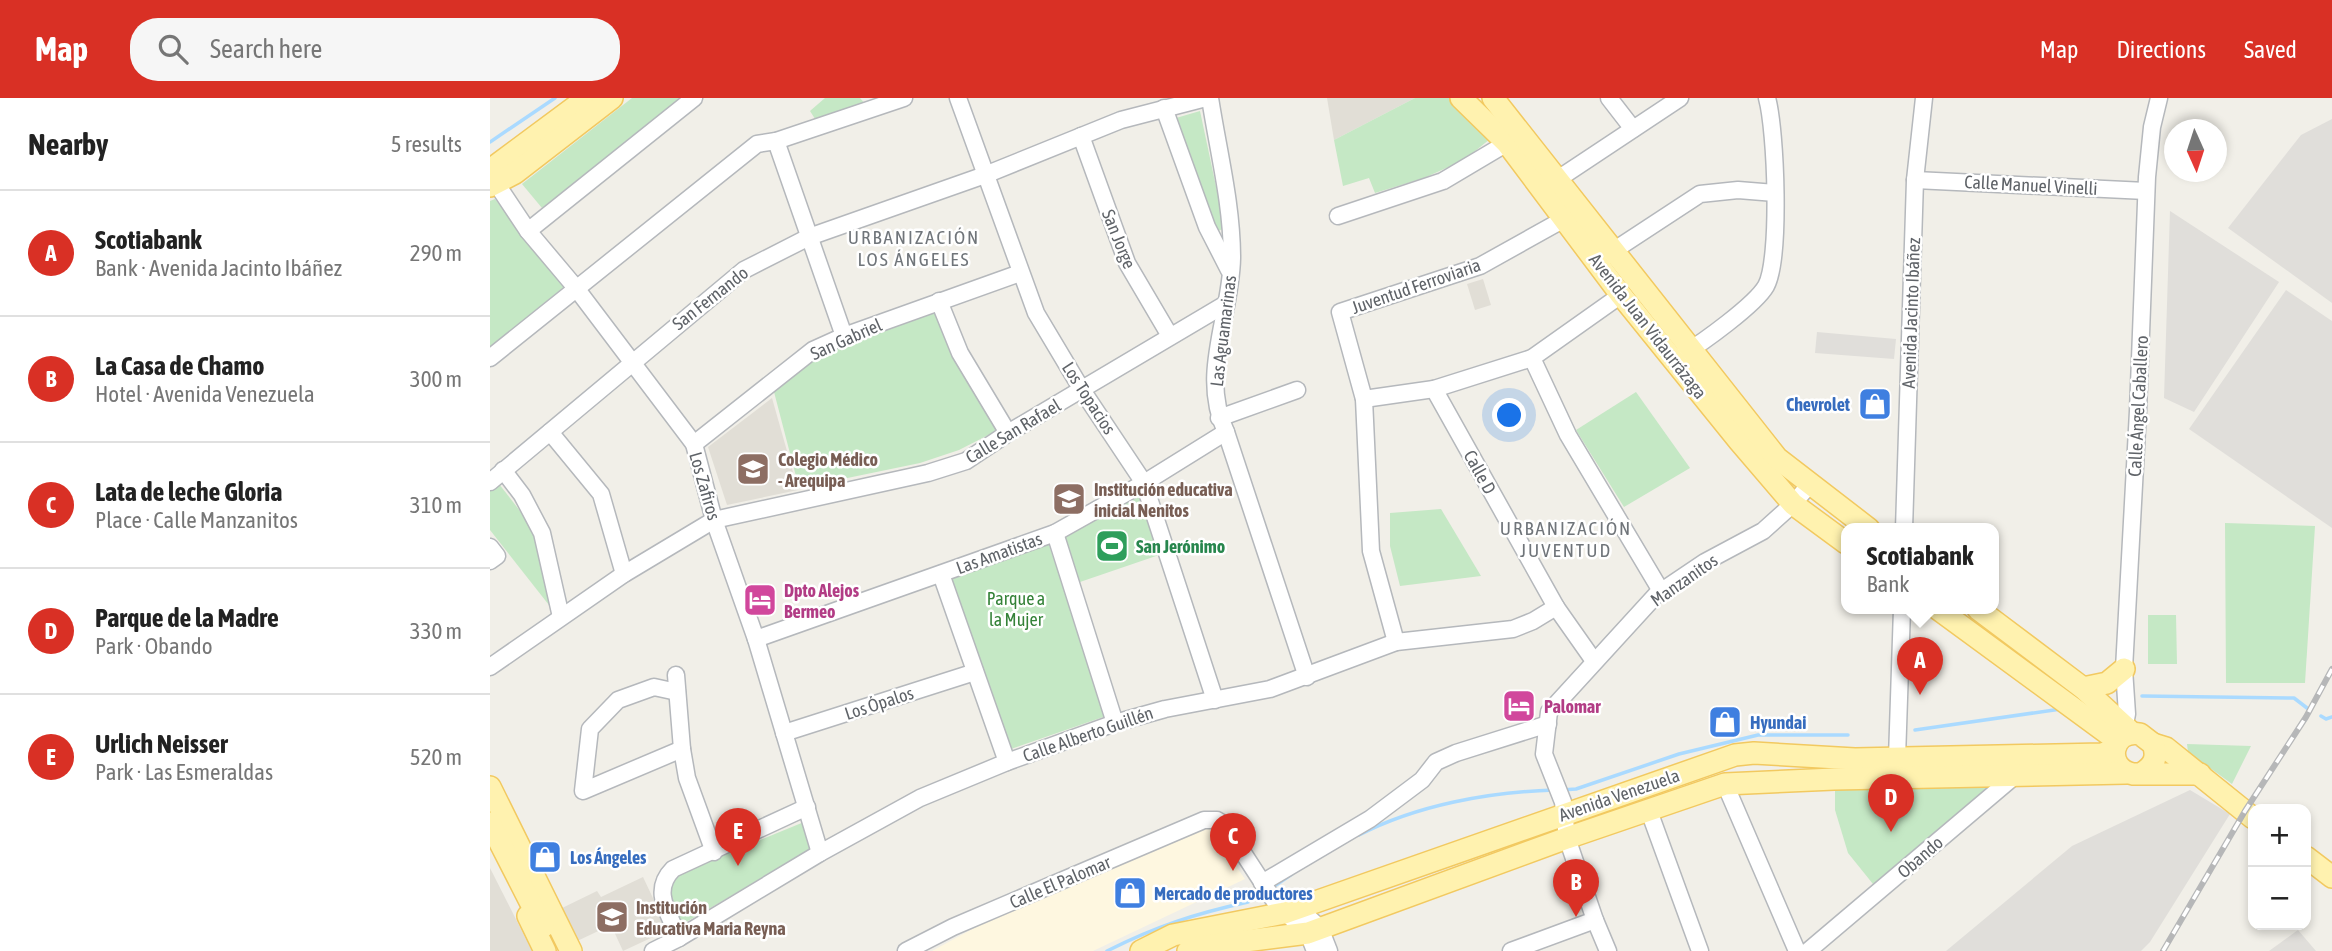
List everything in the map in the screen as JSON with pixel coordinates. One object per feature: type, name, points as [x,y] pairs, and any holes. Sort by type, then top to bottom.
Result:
[{"type":"main road","points":[[492,177],[587,98]]},
{"type":"main road","points":[[492,177],[612,98]]},
{"type":"main road","name":"Avenida Juan Vidaurrázaga","points":[[1461,98],[1507,143],[1566,218],[1605,256],[1621,295],[1682,354],[1777,458],[1861,523]]},
{"type":"main road","name":"Avenida Juan Vidaurrázaga","points":[[1493,98],[1558,179],[1605,256],[1682,354],[1793,504],[1841,538]]},
{"type":"main road","points":[[1950,614],[2129,735],[2166,748],[2248,814]]},
{"type":"main road","points":[[1985,614],[2083,688],[2155,758],[2148,769],[2134,773],[2115,761],[2129,735]]},
{"type":"main road","points":[[2083,688],[2107,683],[2124,669]]},
{"type":"main road","name":"Avenida Venezuela","points":[[1188,951],[1199,947],[1315,938],[1567,838],[1725,784],[2018,765],[2102,754],[2129,735]]},
{"type":"main road","name":"Avenida Venezuela","points":[[1142,951],[1177,943],[1564,808],[1735,755],[1754,753],[1855,759],[1897,758],[2134,773],[2200,774]]},
{"type":"main road","points":[[490,787],[571,951]]},
{"type":"main road","points":[[490,805],[563,951]]},
{"type":"main road","points":[[490,823],[555,951]]},
{"type":"main road","points":[[490,842],[545,951]]},
{"type":"main road","points":[[2311,861],[2332,877]]},
{"type":"street","points":[[528,231],[694,98]]},
{"type":"street","points":[[490,358],[757,144],[775,141],[879,101],[904,98]]},
{"type":"street","name":"Los Topacios","points":[[958,98],[1036,313],[1082,390],[1144,483],[1215,700]]},
{"type":"street","name":"San Fernando","points":[[490,482],[744,270],[809,237],[985,175],[1121,120],[1208,98]]},
{"type":"street","name":"Las Aguamarinas","points":[[1208,98],[1230,220],[1230,272],[1214,380],[1223,425],[1307,677]]},
{"type":"street","points":[[1609,98],[1633,129]]},
{"type":"street","points":[[1558,179],[1680,98]]},
{"type":"street","points":[[1682,354],[1753,301],[1766,286],[1772,266],[1775,193],[1773,126],[1767,98]]},
{"type":"street","name":"Avenida Jacinto Ibáñez","points":[[1904,523],[1915,180],[1924,98]]},
{"type":"street","name":"Calle Ángel Caballero","points":[[2129,735],[2124,669],[2138,411],[2146,191],[2152,127],[2159,98]]},
{"type":"street","points":[[1164,108],[1207,227],[1230,272]]},
{"type":"street","name":"San Jorge","points":[[1081,136],[1127,263],[1170,337]]},
{"type":"street","points":[[775,141],[844,335]]},
{"type":"street","points":[[1338,216],[1443,181],[1507,143]]},
{"type":"street","name":"Los Zafiros","points":[[492,177],[528,231],[576,288],[694,444],[714,520],[756,639],[820,853]]},
{"type":"street","name":"Calle Manuel Vinelli","points":[[1915,180],[2146,191]]},
{"type":"street","points":[[1605,256],[1700,194],[1738,190],[1775,193]]},
{"type":"street","name":"Juventud Ferroviaria","points":[[1364,399],[1340,312],[1480,266],[1566,218]]},
{"type":"street","name":"San Gabriel","points":[[694,444],[813,350],[844,335],[1020,273]]},
{"type":"street","points":[[1396,642],[1371,551],[1364,399],[1434,389],[1532,358],[1621,295]]},
{"type":"street","points":[[939,301],[960,353],[1009,433]]},
{"type":"street","name":"Calle San Rafael","points":[[490,667],[624,573],[714,520],[928,473],[966,461],[1224,305]]},
{"type":"street","points":[[1532,358],[1568,435],[1661,591]]},
{"type":"street","name":"Calle D","points":[[1434,389],[1556,607],[1594,661]]},
{"type":"street","name":"Las Amatistas","points":[[756,639],[1055,533],[1144,483],[1223,425],[1297,390]]},
{"type":"street","points":[[550,432],[601,494],[624,573]]},
{"type":"street","points":[[503,470],[522,495],[542,533],[561,617]]},
{"type":"street","name":"Manzanitos","points":[[1608,951],[1567,838],[1564,808],[1544,754],[1549,712],[1661,591],[1705,562],[1763,531],[1793,504],[1810,484]]},
{"type":"street","points":[[1055,533],[1115,723]]},
{"type":"street","points":[[941,574],[1007,762]]},
{"type":"street","name":"Calle Alberto Guillén","points":[[653,951],[680,938],[820,853],[920,798],[1007,762],[1115,723],[1165,709],[1269,689],[1396,642],[1513,629],[1556,607]]},
{"type":"street","points":[[1897,758],[1902,614]]},
{"type":"street","name":"Los Ópalos","points":[[784,733],[975,672]]},
{"type":"street","points":[[676,675],[687,778],[714,852]]},
{"type":"street","points":[[677,692],[653,687],[618,700],[590,729],[583,791],[682,749]]},
{"type":"street","points":[[1329,951],[1263,885],[1370,819],[1422,780],[1436,762],[1548,724]]},
{"type":"street","name":"Obando","points":[[1808,951],[2018,765]]},
{"type":"street","points":[[1725,784],[1797,951]]},
{"type":"street","points":[[680,938],[662,894],[663,879],[673,869],[807,807]]},
{"type":"street","points":[[1649,811],[1700,951]]},
{"type":"street","name":"Calle El Palomar","points":[[906,951],[953,928],[1204,820],[1217,820],[1225,825],[1263,885]]},
{"type":"street","points":[[1517,950],[1595,920]]},
{"type":"shaded area","points":[[1327,98],[1415,98],[1334,140]]},
{"type":"shaded area","points":[[2332,119],[2332,303],[2228,228],[2301,135]]},
{"type":"shaded area","points":[[2170,211],[2279,282],[2194,412],[2164,398]]},
{"type":"shaded area","points":[[1483,279],[1491,305],[1475,310],[1467,284]]},
{"type":"shaded area","points":[[2286,290],[2332,321],[2332,528],[2189,429]]},
{"type":"shaded area","points":[[1817,332],[1896,339],[1894,359],[1815,353]]},
{"type":"shaded area","name":"Colegio Médico - Arequipa","points":[[772,398],[798,490],[727,505],[708,447]]},
{"type":"shaded area","points":[[2190,790],[2230,814],[2150,942],[2141,951],[1946,951],[2072,846]]},
{"type":"shaded area","name":"Mercado de productores","points":[[1206,824],[1245,879],[1093,951],[932,951],[1013,907]]},
{"type":"shaded area","points":[[490,868],[529,945],[532,951],[490,951]]},
{"type":"shaded area","name":"Institución Educativa Maria Reyna","points":[[643,877],[668,930],[623,951],[611,925],[573,943],[558,910],[597,891],[601,897]]},
{"type":"shaded area","points":[[2298,930],[2316,951],[2269,951]]},
{"type":"green space","points":[[632,98],[682,98],[542,208],[522,184]]},
{"type":"green space","points":[[825,98],[860,98],[866,105],[817,122],[810,111]]},
{"type":"green space","points":[[1415,98],[1455,98],[1490,139],[1464,160],[1424,178],[1375,193],[1369,178],[1343,186],[1334,140]]},
{"type":"green space","points":[[1200,111],[1224,224],[1223,229],[1218,231],[1214,228],[1176,118]]},
{"type":"green space","points":[[495,199],[565,286],[490,348],[490,201]]},
{"type":"green space","points":[[934,312],[954,354],[1002,428],[959,450],[920,463],[799,488],[773,388],[821,355]]},
{"type":"green space","points":[[1636,392],[1690,468],[1624,507],[1576,430]]},
{"type":"green space","points":[[499,484],[531,525],[556,614],[490,530],[490,491]]},
{"type":"green space","name":"San Jerónimo","points":[[1139,493],[1159,555],[1080,582],[1064,537]]},
{"type":"green space","points":[[1441,509],[1481,576],[1400,586],[1390,546],[1390,513]]},
{"type":"green space","points":[[2225,523],[2315,526],[2305,683],[2226,683]]},
{"type":"green space","name":"Parque a la Mujer","points":[[1047,539],[1106,716],[1011,749],[951,578]]},
{"type":"green space","points":[[2148,615],[2176,615],[2177,664],[2148,664]]},
{"type":"green space","points":[[2187,744],[2251,746],[2232,784],[2188,752]]},
{"type":"green space","points":[[1988,783],[1989,794],[1873,884],[1848,853],[1835,810],[1835,786]]},
{"type":"green space","points":[[804,822],[812,849],[681,925],[670,892],[670,886],[677,874]]},
{"type":"waterway","points":[[490,142],[555,98]]},
{"type":"waterway","points":[[2142,696],[2294,698],[2307,708]]},
{"type":"waterway","points":[[1915,730],[2061,709]]},
{"type":"waterway","points":[[2321,716],[2326,719],[2332,717]]},
{"type":"waterway","points":[[1562,790],[1576,789],[1679,754],[1758,735],[1848,735]]},
{"type":"waterway","points":[[1359,835],[1405,816],[1454,802],[1554,790]]},
{"type":"waterway","points":[[1276,885],[1292,874]]},
{"type":"waterway","points":[[1107,951],[1176,922],[1248,902]]},
{"type":"railway","points":[[2163,951],[2245,811],[2306,717],[2332,669]]},
{"type":"place","name":"Chevrolet","points":[[1875,404]]},
{"type":"place","name":"Colegio Médico - Arequipa","points":[[753,469]]},
{"type":"place","name":"Institución educativa inicial Nenitos","points":[[1069,499]]},
{"type":"place","name":"San Jerónimo","points":[[1112,546]]},
{"type":"place","name":"Dpto Alejos Bermeo","points":[[760,600]]},
{"type":"place","name":"Scotiabank","points":[[1920,695]]},
{"type":"place","name":"Palomar","points":[[1519,706]]},
{"type":"place","name":"Hyundai","points":[[1725,722]]},
{"type":"place","name":"Parque de la Madre","points":[[1891,832]]},
{"type":"place","name":"Los Ángeles","points":[[545,857]]},
{"type":"place","name":"Urlich Neisser","points":[[738,866]]},
{"type":"place","name":"Lata de leche Gloria","points":[[1233,871]]},
{"type":"place","name":"Mercado de productores","points":[[1130,893]]},
{"type":"place","name":"Institución Educativa Maria Reyna","points":[[612,917]]},
{"type":"place","name":"La Casa de Chamo","points":[[1576,917]]},
{"type":"district","name":"URBANIZACIÓN LOS ÁNGELES","points":[[914,248]]},
{"type":"district","name":"URBANIZACIÓN JUVENTUD","points":[[1566,539]]}]
